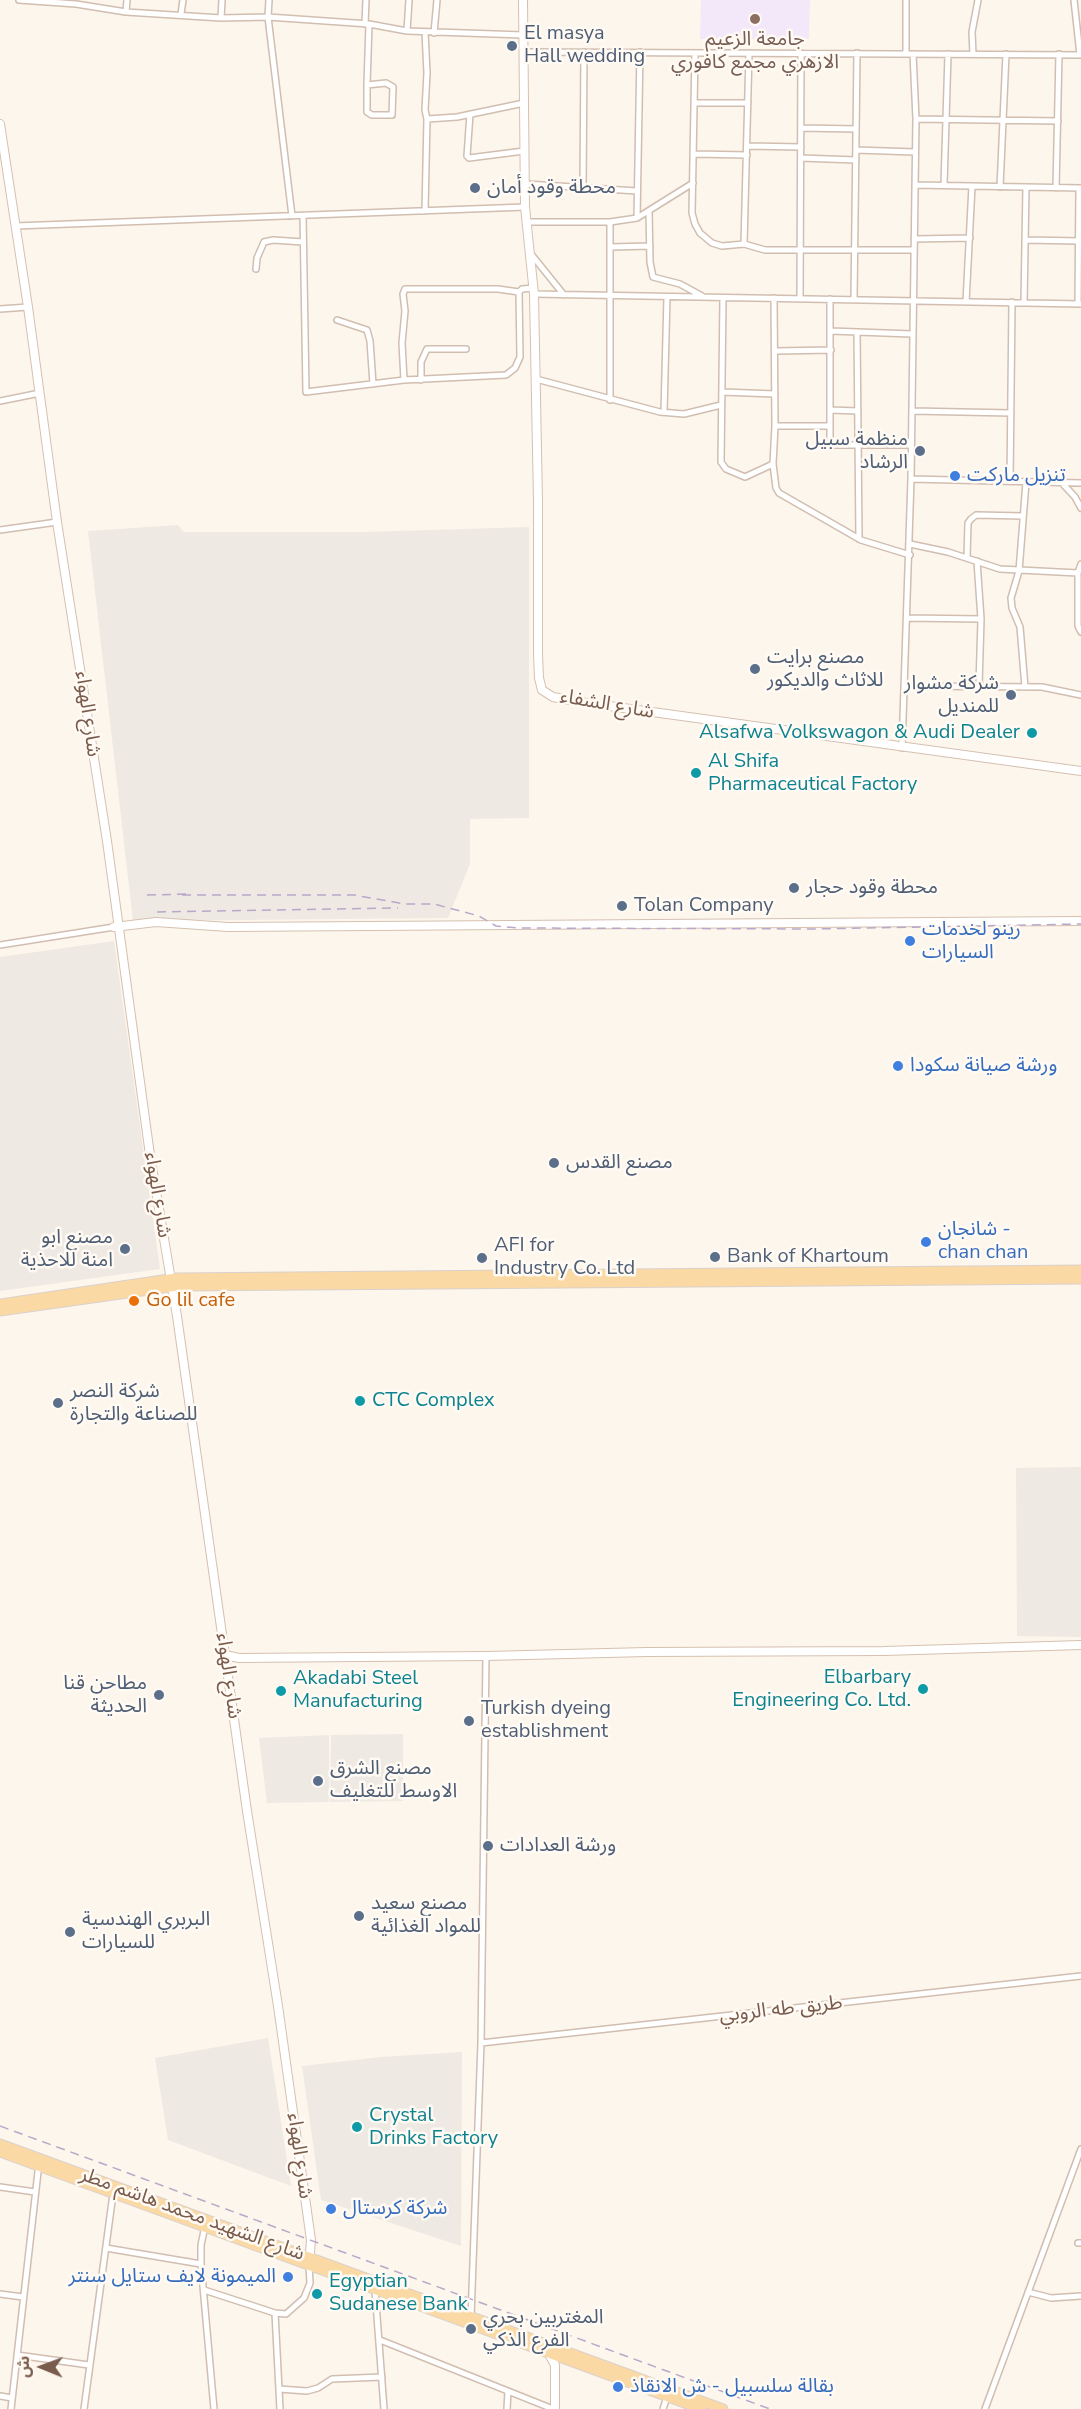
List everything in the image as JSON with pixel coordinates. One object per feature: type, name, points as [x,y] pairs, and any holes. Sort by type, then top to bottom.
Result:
[{"type":"main road","points":[[0,1304],[171,1283],[1081,1270]]},
{"type":"main road","points":[[0,1311],[171,1283],[1081,1279]]},
{"type":"main road","name":"شارع الشهيد محمد هاشم مطر","points":[[0,2144],[113,2193],[206,2224]]},
{"type":"main road","name":"شارع الشهيد محمد هاشم مطر","points":[[0,2152],[39,2162],[310,2262],[471,2317],[701,2409]]},
{"type":"main road","name":"شارع الشهيد محمد هاشم مطر","points":[[310,2262],[375,2290],[549,2354],[723,2409]]},
{"type":"street","points":[[19,0],[76,2],[126,12],[221,18],[268,17],[367,24],[434,33],[523,35]]},
{"type":"street","points":[[126,12],[127,0]]},
{"type":"street","points":[[181,14],[183,0]]},
{"type":"street","points":[[221,18],[222,0]]},
{"type":"street","points":[[269,0],[268,17],[292,216]]},
{"type":"street","points":[[366,0],[367,112],[372,115],[392,115],[393,87],[386,83],[367,85]]},
{"type":"street","points":[[407,31],[409,0]]},
{"type":"street","points":[[434,33],[437,0]]},
{"type":"street","name":"شارع الشفاء","points":[[523,0],[525,207],[534,291],[538,654],[542,690],[553,697],[571,701],[1081,771]]},
{"type":"street","points":[[906,0],[906,54]]},
{"type":"street","points":[[973,54],[972,32],[978,0]]},
{"type":"street","points":[[524,52],[1081,55],[1074,0]]},
{"type":"street","points":[[425,32],[427,73],[425,211]]},
{"type":"street","points":[[583,188],[584,52]]},
{"type":"street","points":[[636,218],[640,52]]},
{"type":"street","points":[[695,53],[692,213],[700,233],[712,243],[722,246],[744,244],[765,250],[801,252],[914,250]]},
{"type":"street","points":[[744,244],[749,53]]},
{"type":"street","points":[[800,299],[801,53]]},
{"type":"street","points":[[854,300],[857,53]]},
{"type":"street","points":[[902,748],[910,555],[915,185],[913,54]]},
{"type":"street","points":[[944,185],[948,54]]},
{"type":"street","points":[[1000,187],[1006,54]]},
{"type":"street","points":[[1056,188],[1059,54]]},
{"type":"street","points":[[427,119],[457,117],[525,103]]},
{"type":"street","points":[[694,103],[748,103]]},
{"type":"street","points":[[470,114],[467,156],[469,158],[524,152]]},
{"type":"street","points":[[915,119],[1058,121]]},
{"type":"street","name":"شارع الهواء","points":[[0,124],[116,927],[171,1283],[311,2240],[310,2262]]},
{"type":"street","points":[[801,128],[856,129]]},
{"type":"street","points":[[748,146],[801,147]]},
{"type":"street","points":[[856,150],[915,152]]},
{"type":"street","points":[[694,154],[747,154]]},
{"type":"street","points":[[801,158],[856,160]]},
{"type":"street","points":[[527,222],[610,222],[636,218],[693,183]]},
{"type":"street","points":[[526,184],[637,191]]},
{"type":"street","points":[[404,380],[402,343],[405,289],[498,289],[519,292],[522,289],[564,295],[1079,304],[1080,188],[915,185]]},
{"type":"street","points":[[966,302],[972,186]]},
{"type":"street","points":[[1024,303],[1026,187]]},
{"type":"street","points":[[15,226],[525,207]]},
{"type":"street","points":[[649,211],[650,262],[653,277],[680,284],[706,297]]},
{"type":"street","points":[[303,216],[306,392],[404,380],[506,375],[518,363],[522,348],[519,292]]},
{"type":"street","points":[[610,222],[610,400]]},
{"type":"street","points":[[914,239],[969,238]]},
{"type":"street","points":[[256,269],[257,258],[264,242],[273,240],[303,242]]},
{"type":"street","points":[[1025,240],[1079,241]]},
{"type":"street","points":[[610,247],[650,246]]},
{"type":"street","points":[[530,252],[564,295]]},
{"type":"street","points":[[664,412],[667,297]]},
{"type":"street","points":[[723,298],[721,405],[723,466],[745,477],[773,464]]},
{"type":"street","points":[[774,298],[776,351],[774,483],[780,493],[859,538],[910,555]]},
{"type":"street","points":[[830,299],[830,445],[911,446]]},
{"type":"street","points":[[1010,481],[1012,302]]},
{"type":"street","points":[[0,309],[28,307]]},
{"type":"street","points":[[337,320],[367,330],[373,384]]},
{"type":"street","points":[[831,331],[912,334]]},
{"type":"street","points":[[857,332],[859,538]]},
{"type":"street","points":[[421,380],[421,362],[427,349],[466,349]]},
{"type":"street","points":[[776,351],[831,350]]},
{"type":"street","points":[[536,379],[610,400],[664,412],[684,414],[721,405]]},
{"type":"street","points":[[722,392],[775,394]]},
{"type":"street","points":[[0,400],[40,393]]},
{"type":"street","points":[[830,410],[858,411]]},
{"type":"street","points":[[912,411],[1011,413]]},
{"type":"street","points":[[775,426],[830,426]]},
{"type":"street","points":[[911,479],[1081,483]]},
{"type":"street","points":[[1025,687],[1020,627],[1012,608],[1011,598],[1019,571],[1026,482]]},
{"type":"street","points":[[1062,483],[1078,497],[1081,508]]},
{"type":"street","points":[[967,557],[968,523],[976,515],[1023,516]]},
{"type":"street","points":[[0,530],[57,522]]},
{"type":"street","points":[[910,544],[967,557],[1000,569],[1078,573]]},
{"type":"street","points":[[977,561],[981,620],[979,686]]},
{"type":"street","points":[[1081,564],[1078,573],[1078,626],[1081,632]]},
{"type":"street","points":[[908,618],[981,620]]},
{"type":"street","points":[[904,686],[1042,687],[1081,695]]},
{"type":"street","points":[[0,945],[156,922],[228,927],[290,927],[1081,921]]},
{"type":"street","points":[[225,1655],[239,1658],[486,1656],[647,1652],[884,1651],[1081,1645]]},
{"type":"street","points":[[471,2317],[481,2043],[486,1656]]},
{"type":"street","name":"طريق طه الروبي","points":[[481,2043],[1081,1976]]},
{"type":"street","points":[[985,2409],[1081,2149]]},
{"type":"street","points":[[11,2409],[39,2162]]},
{"type":"street","points":[[0,2187],[35,2192]]},
{"type":"street","points":[[84,2409],[113,2193]]},
{"type":"street","points":[[206,2224],[201,2245],[201,2264],[214,2409]]},
{"type":"street","points":[[106,2248],[201,2264]]},
{"type":"street","points":[[204,2290],[275,2313],[286,2314],[304,2298],[310,2283],[310,2262]]},
{"type":"street","points":[[375,2290],[384,2409]]},
{"type":"street","points":[[1028,2292],[1051,2298],[1081,2296]]},
{"type":"street","points":[[0,2294],[23,2297]]},
{"type":"street","points":[[275,2313],[280,2409]]},
{"type":"street","points":[[380,2340],[554,2409],[555,2365],[549,2354]]},
{"type":"street","points":[[17,2355],[89,2365]]},
{"type":"street","points":[[279,2389],[307,2391],[318,2388],[332,2379],[382,2376]]},
{"type":"street","points":[[507,2409],[508,2391]]},
{"type":"street","points":[[0,2397],[12,2398]]},
{"type":"street","points":[[663,2409],[667,2397]]},
{"type":"shaded area","name":"جامعة الزعيم الازهري مجمع كافوري","points":[[701,0],[810,0],[809,39],[700,39]]},
{"type":"shaded area","points":[[178,525],[184,532],[365,532],[529,527],[529,818],[470,819],[470,864],[448,918],[133,921],[88,531]]},
{"type":"shaded area","points":[[114,941],[160,1269],[0,1291],[0,957]]},
{"type":"shaded area","points":[[1081,1467],[1081,1637],[1017,1636],[1016,1468]]},
{"type":"shaded area","points":[[403,1734],[403,1801],[330,1802],[331,1735]]},
{"type":"shaded area","points":[[329,1735],[329,1802],[267,1803],[259,1738]]},
{"type":"shaded area","points":[[268,2038],[291,2186],[168,2140],[155,2058]]},
{"type":"shaded area","points":[[462,2052],[461,2246],[321,2200],[302,2066],[381,2057]]},
{"type":"railway","points":[[147,895],[189,894]]},
{"type":"railway","points":[[182,895],[354,895],[405,904],[434,904],[479,916],[496,926],[518,928],[814,929],[1081,924]]},
{"type":"railway","points":[[157,912],[398,908]]},
{"type":"railway","points":[[0,2126],[770,2409]]},
{"type":"place","name":"جامعة الزعيم الازهري مجمع كافوري","points":[[755,19]]},
{"type":"place","name":"El masya Hall wedding","points":[[512,46]]},
{"type":"place","name":"محطة وقود أمان","points":[[475,188]]},
{"type":"place","name":"منظمة سبيل الرشاد","points":[[920,451]]},
{"type":"place","name":"تنزيل ماركت","points":[[955,476]]},
{"type":"place","name":"مصنع برايت للاثاث والديكور","points":[[755,669]]},
{"type":"place","name":"شركة مشوار للمنديل","points":[[1011,695]]},
{"type":"place","name":"Alsafwa Volkswagon & Audi Dealer","points":[[1032,733]]},
{"type":"place","name":"Al Shifa Pharmaceutical Factory","points":[[696,773]]},
{"type":"place","name":"محطة وقود حجار","points":[[794,888]]},
{"type":"place","name":"Tolan Company","points":[[622,906]]},
{"type":"place","name":"رينو لخدمات السيارات","points":[[910,941]]},
{"type":"place","name":"ورشة صيانة سكودا","points":[[898,1066]]},
{"type":"place","name":"مصنع القدس","points":[[554,1163]]},
{"type":"place","name":"شانجان - chan chan","points":[[926,1242]]},
{"type":"place","name":"مصنع ابو امنة للاحذية","points":[[125,1249]]},
{"type":"place","name":"Bank of Khartoum","points":[[715,1257]]},
{"type":"place","name":"AFI for Industry Co. Ltd","points":[[482,1258]]},
{"type":"place","name":"Go lil cafe","points":[[134,1301]]},
{"type":"place","name":"CTC Complex","points":[[360,1401]]},
{"type":"place","name":"شركة النصر للصناعة والتجارة","points":[[58,1403]]},
{"type":"place","name":"Elbarbary Engineering Co. Ltd.","points":[[923,1689]]},
{"type":"place","name":"Akadabi Steel Manufacturing","points":[[281,1691]]},
{"type":"place","name":"مطاحن قنا الحديثة","points":[[159,1695]]},
{"type":"place","name":"Turkish dyeing establishment","points":[[469,1721]]},
{"type":"place","name":"مصنع الشرق الاوسط للتغليف","points":[[318,1781]]},
{"type":"place","name":"ورشة العدادات","points":[[488,1846]]},
{"type":"place","name":"مصنع سعيد للمواد الغذائية","points":[[359,1916]]},
{"type":"place","name":"البربري الهندسية للسيارات","points":[[70,1932]]},
{"type":"place","name":"Crystal Drinks Factory","points":[[357,2127]]},
{"type":"place","name":"شركة كرستال","points":[[331,2209]]},
{"type":"place","name":"الميمونة لايف ستايل سنتر","points":[[288,2277]]},
{"type":"place","name":"Egyptian Sudanese Bank","points":[[317,2294]]},
{"type":"place","name":"المغتربين بحري الفرع الذكي","points":[[471,2329]]},
{"type":"place","name":"بقالة سلسبيل - ش الانقاذ","points":[[618,2387]]}]
